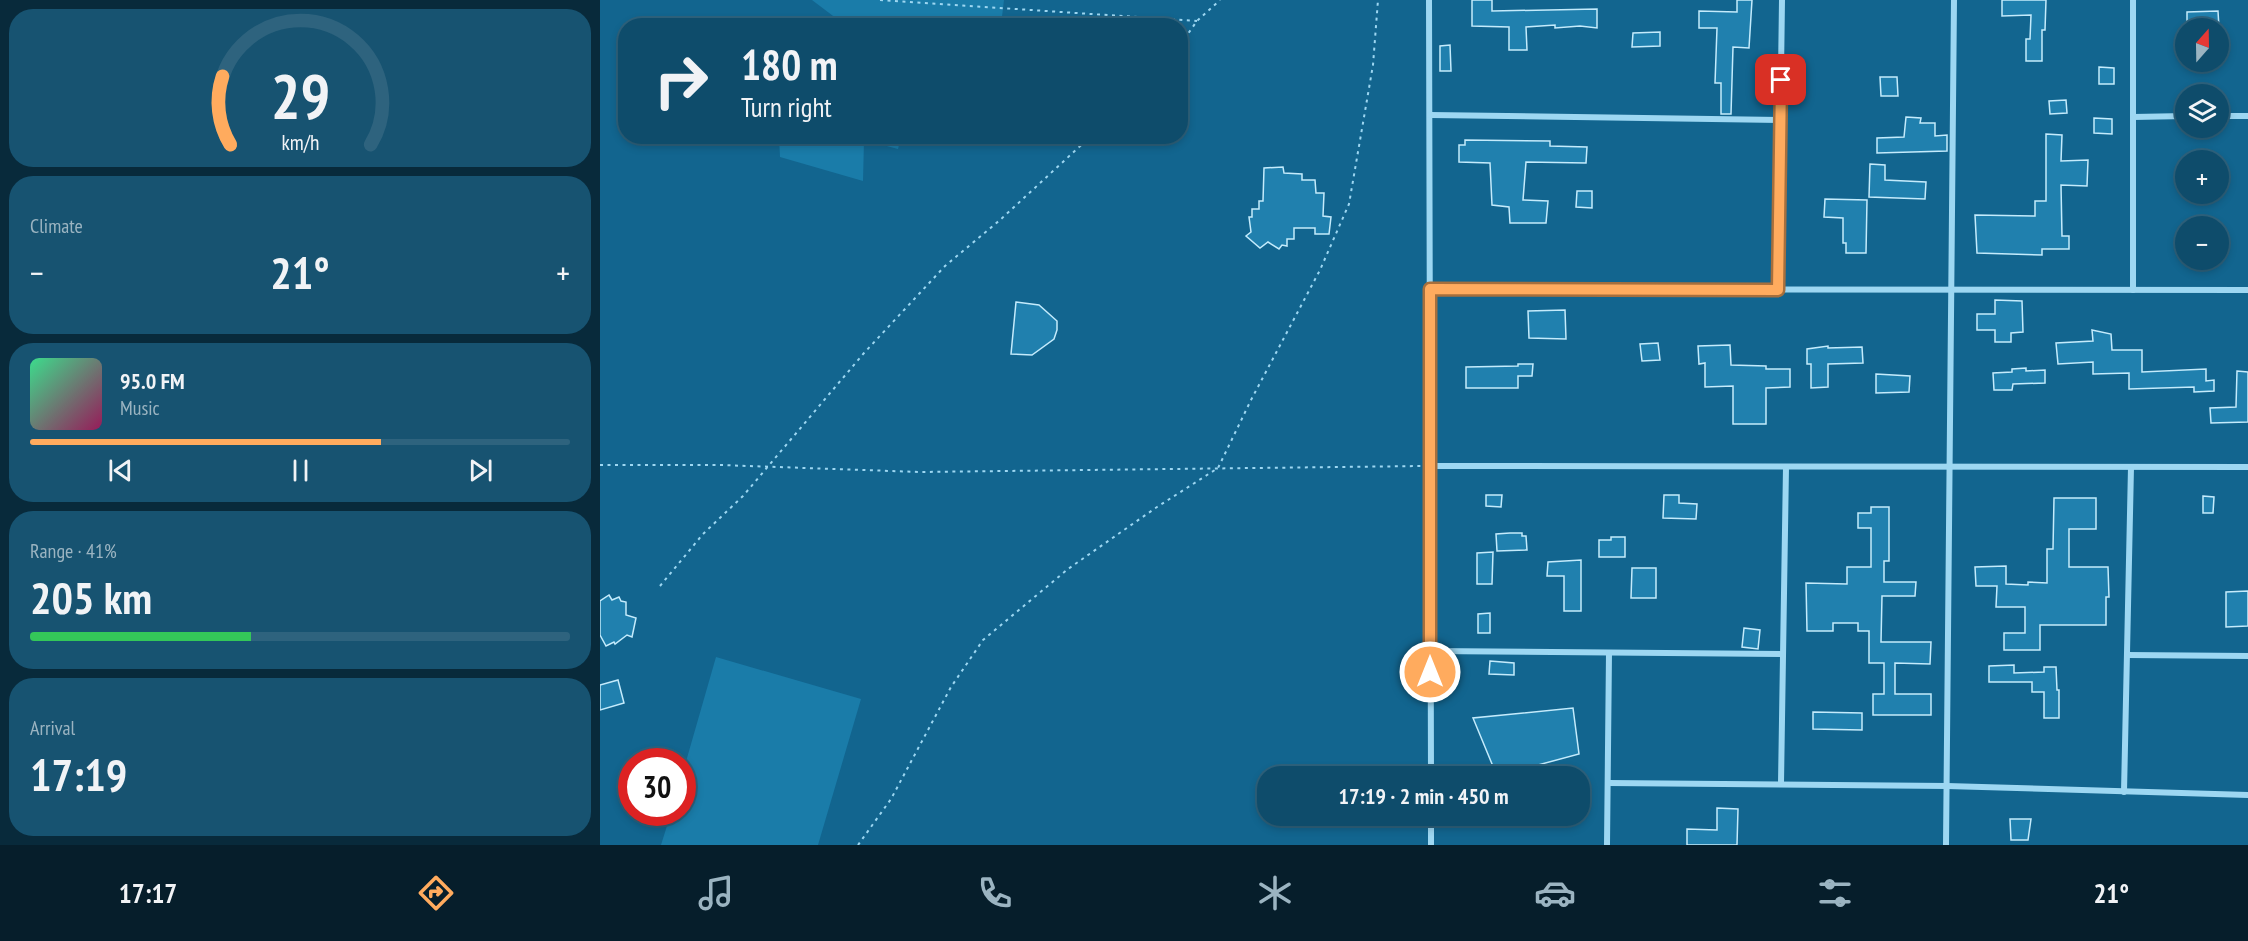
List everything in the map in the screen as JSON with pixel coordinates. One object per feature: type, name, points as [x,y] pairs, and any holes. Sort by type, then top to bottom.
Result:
[{"type":"street","points":[[1429,0],[1431,766]]},
{"type":"street","points":[[1778,290],[1782,0]]},
{"type":"street","points":[[1946,845],[1954,0]]},
{"type":"street","points":[[2133,0],[2133,290]]},
{"type":"street","points":[[1430,115],[1780,120]]},
{"type":"street","points":[[2133,117],[2175,116]]},
{"type":"street","points":[[2229,116],[2248,116]]},
{"type":"street","points":[[1430,289],[2248,290]]},
{"type":"street","points":[[1431,466],[2248,467]]},
{"type":"street","points":[[1781,783],[1786,467]]},
{"type":"street","points":[[2124,792],[2131,467]]},
{"type":"street","points":[[1430,651],[1782,654]]},
{"type":"street","points":[[1607,845],[1609,653]]},
{"type":"street","points":[[2127,655],[2248,656]]},
{"type":"street","points":[[1608,783],[1947,786],[2248,795]]},
{"type":"street","points":[[1431,826],[1431,845]]},
{"type":"path","points":[[880,0],[1152,18]]},
{"type":"path","points":[[1188,34],[1197,21],[1220,0]]},
{"type":"path","points":[[858,845],[891,799],[951,687],[984,640],[1068,569],[1218,468],[1251,400],[1320,270],[1349,204],[1373,65],[1378,0]]},
{"type":"path","points":[[1188,20],[1197,21]]},
{"type":"path","points":[[660,586],[703,534],[743,496],[864,353],[945,266],[1000,220],[1082,144]]},
{"type":"path","points":[[600,465],[769,466],[920,472],[1431,466]]},
{"type":"shaded area","points":[[812,0],[1004,0],[1002,18],[836,18]]},
{"type":"shaded area","points":[[779,144],[864,144],[863,181],[780,157]]},
{"type":"shaded area","points":[[879,144],[899,144],[898,149]]},
{"type":"shaded area","points":[[716,657],[861,699],[818,845],[661,845],[667,826],[696,826],[696,748],[690,748]]},
{"type":"building","points":[[1472,0],[1492,0],[1492,11],[1597,9],[1597,28],[1580,26],[1555,28],[1555,25],[1526,27],[1527,50],[1509,50],[1509,27],[1472,26]]},
{"type":"building","points":[[1737,0],[1752,0],[1749,48],[1733,47],[1731,114],[1721,114],[1721,83],[1715,83],[1717,28],[1699,28],[1699,11],[1737,12]]},
{"type":"building","points":[[2002,0],[2046,0],[2045,30],[2042,30],[2042,61],[2026,61],[2026,39],[2030,39],[2031,15],[2002,16]]},
{"type":"building","points":[[2218,11],[2218,18],[2187,18],[2187,12]]},
{"type":"building","points":[[1660,32],[1660,46],[1632,47],[1633,33]]},
{"type":"building","points":[[1450,45],[1451,71],[1440,71],[1440,46]]},
{"type":"building","points":[[2099,67],[2114,68],[2114,84],[2099,84]]},
{"type":"building","points":[[1880,77],[1897,77],[1898,96],[1881,96]]},
{"type":"building","points":[[2066,100],[2067,113],[2050,114],[2049,101]]},
{"type":"building","points":[[1906,117],[1921,118],[1920,123],[1935,123],[1935,136],[1947,135],[1947,151],[1877,153],[1877,138],[1904,137]]},
{"type":"building","points":[[2094,118],[2112,119],[2112,134],[2094,133]]},
{"type":"building","points":[[2046,134],[2062,135],[2061,161],[2088,160],[2087,186],[2061,185],[2062,236],[2069,236],[2069,249],[2042,249],[2042,255],[1977,253],[1975,215],[2035,216],[2035,201],[2046,201]]},
{"type":"building","points":[[1465,140],[1550,141],[1550,146],[1587,147],[1586,163],[1526,162],[1523,200],[1548,201],[1546,223],[1510,223],[1509,207],[1492,205],[1490,163],[1459,162],[1459,145],[1465,145]]},
{"type":"building","points":[[1870,164],[1885,165],[1885,180],[1926,182],[1925,199],[1869,197]]},
{"type":"building","points":[[1283,167],[1284,173],[1302,174],[1302,180],[1315,180],[1316,193],[1324,193],[1323,216],[1331,217],[1329,234],[1315,234],[1315,228],[1294,228],[1294,239],[1287,239],[1287,246],[1282,245],[1279,249],[1268,242],[1260,248],[1246,236],[1251,232],[1249,217],[1252,217],[1252,209],[1259,209],[1259,201],[1263,201],[1264,168]]},
{"type":"building","points":[[1577,191],[1592,191],[1592,208],[1576,207]]},
{"type":"building","points":[[1825,199],[1867,200],[1866,253],[1846,253],[1846,243],[1843,243],[1843,218],[1824,217]]},
{"type":"building","points":[[1995,300],[2022,301],[2023,332],[2011,333],[2011,342],[1995,342],[1995,330],[1977,330],[1977,314],[1995,314]]},
{"type":"building","points":[[1016,302],[1039,305],[1057,321],[1054,339],[1032,355],[1011,354]]},
{"type":"building","points":[[1565,310],[1566,339],[1529,338],[1528,311]]},
{"type":"building","points":[[2092,330],[2111,334],[2112,350],[2142,350],[2142,372],[2206,369],[2206,381],[2214,380],[2214,391],[2194,392],[2194,387],[2129,389],[2129,373],[2093,374],[2093,362],[2058,364],[2056,343],[2093,341]]},
{"type":"building","points":[[1658,343],[1660,360],[1642,361],[1640,344]]},
{"type":"building","points":[[1730,345],[1731,365],[1790,369],[1790,387],[1766,388],[1766,424],[1733,424],[1733,386],[1705,387],[1705,363],[1699,364],[1698,346]]},
{"type":"building","points":[[1828,346],[1828,348],[1862,347],[1863,363],[1828,364],[1828,387],[1811,388],[1811,364],[1807,364],[1807,349]]},
{"type":"building","points":[[1518,364],[1533,364],[1532,376],[1518,376],[1518,388],[1466,388],[1466,367],[1518,366]]},
{"type":"building","points":[[2026,368],[2026,371],[2045,370],[2045,383],[2013,384],[2012,390],[1994,390],[1993,373],[2012,372],[2012,369]]},
{"type":"building","points":[[2237,371],[2248,372],[2248,422],[2211,423],[2210,408],[2236,407]]},
{"type":"building","points":[[1876,374],[1910,376],[1909,392],[1876,393]]},
{"type":"building","points":[[1486,495],[1502,495],[1501,507],[1486,506]]},
{"type":"building","points":[[1664,495],[1679,495],[1679,503],[1697,504],[1696,519],[1663,518]]},
{"type":"building","points":[[2203,496],[2214,497],[2213,513],[2203,513]]},
{"type":"building","points":[[2054,498],[2096,498],[2096,529],[2069,529],[2069,567],[2108,567],[2109,597],[2106,597],[2106,625],[2040,625],[2040,650],[2004,650],[2004,633],[2025,633],[2025,607],[1996,607],[1997,586],[1976,586],[1975,567],[2006,566],[2006,584],[2047,583],[2047,549],[2053,549]]},
{"type":"building","points":[[1871,507],[1889,507],[1889,561],[1884,561],[1884,582],[1916,582],[1915,596],[1882,596],[1881,642],[1931,642],[1930,664],[1895,663],[1895,694],[1931,694],[1931,715],[1873,715],[1873,694],[1884,694],[1884,663],[1869,663],[1869,631],[1858,631],[1858,623],[1833,623],[1833,631],[1807,631],[1806,583],[1847,584],[1847,567],[1871,567],[1871,528],[1858,528],[1858,513],[1871,513]]},
{"type":"building","points":[[1522,533],[1522,536],[1526,536],[1527,550],[1497,551],[1496,534]]},
{"type":"building","points":[[1611,537],[1625,537],[1625,557],[1599,557],[1599,540],[1611,540]]},
{"type":"building","points":[[1493,552],[1492,584],[1477,584],[1477,553]]},
{"type":"building","points":[[1581,560],[1581,611],[1564,611],[1564,576],[1547,576],[1548,562]]},
{"type":"building","points":[[1632,568],[1656,568],[1656,598],[1631,598]]},
{"type":"building","points":[[2248,591],[2248,626],[2226,627],[2226,592]]},
{"type":"building","points":[[609,595],[612,600],[619,597],[621,601],[626,602],[626,615],[636,618],[632,637],[627,635],[615,644],[614,642],[606,646],[600,635],[600,601]]},
{"type":"building","points":[[1490,613],[1490,633],[1478,633],[1478,614]]},
{"type":"building","points":[[1744,628],[1760,630],[1758,649],[1742,647]]},
{"type":"building","points":[[1490,661],[1514,663],[1514,675],[1489,674]]},
{"type":"building","points":[[2014,665],[2014,673],[2044,672],[2044,667],[2056,667],[2059,718],[2044,718],[2044,692],[2032,692],[2032,682],[1989,682],[1989,666]]},
{"type":"building","points":[[618,680],[624,703],[600,710],[600,685]]},
{"type":"building","points":[[1573,708],[1579,754],[1534,766],[1493,766],[1473,718]]},
{"type":"building","points":[[1813,712],[1862,713],[1862,730],[1813,729]]},
{"type":"building","points":[[1717,808],[1738,809],[1737,845],[1687,845],[1687,829],[1717,830]]},
{"type":"building","points":[[2010,819],[2031,819],[2028,840],[2011,840]]},
{"type":"route","points":[[1430,672],[1430,289],[1778,290],[1781,80]]}]
